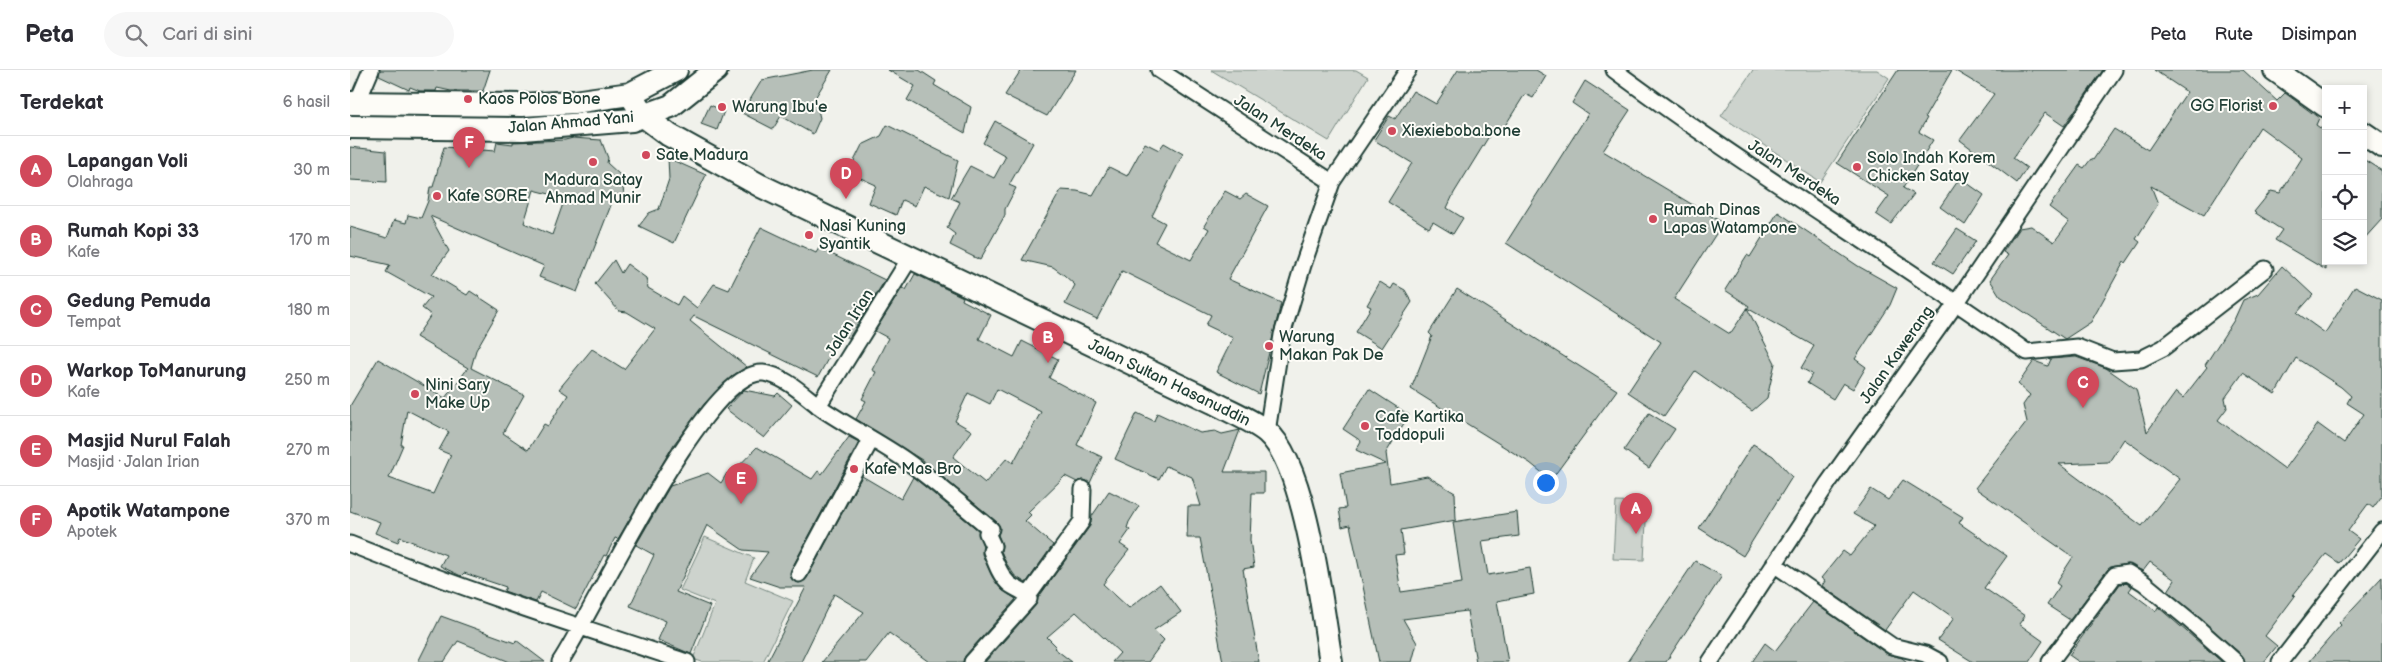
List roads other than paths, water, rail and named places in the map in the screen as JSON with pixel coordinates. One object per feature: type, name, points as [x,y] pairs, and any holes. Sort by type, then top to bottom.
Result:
[{"type":"main road","name":"Jalan Ahmad Yani","points":[[354,103],[522,105],[573,102],[630,94],[655,83],[676,70]]},
{"type":"main road","name":"Jalan Ahmad Yani","points":[[350,127],[523,130],[588,125],[645,117],[671,106],[716,70]]},
{"type":"main road","points":[[2275,70],[2322,103]]},
{"type":"main road","points":[[655,83],[671,106],[693,147]]},
{"type":"main road","name":"Jalan Sultan Hasanuddin","points":[[630,94],[645,117],[669,135],[761,186],[1214,402],[1267,432],[1285,457],[1306,520],[1331,662]]},
{"type":"street","points":[[354,103],[371,70]]},
{"type":"street","name":"Jalan Merdeka","points":[[1159,70],[1332,182]]},
{"type":"street","points":[[1267,432],[1282,335],[1303,265],[1332,182],[1408,70]]},
{"type":"street","name":"Jalan Merdeka","points":[[1614,70],[1680,119],[1957,302],[2027,352],[2077,347],[2113,361],[2141,359],[2164,348],[2265,269]]},
{"type":"street","name":"Jalan Kawerang","points":[[1710,662],[1828,483],[1957,302],[2114,70]]},
{"type":"street","name":"Jalan Irian","points":[[818,406],[910,258]]},
{"type":"street","points":[[560,662],[657,490],[711,409],[731,387],[744,378],[764,373],[778,377],[818,406],[905,460],[991,529],[987,533],[993,546],[991,551],[998,569],[1007,582],[1028,596]]},
{"type":"street","points":[[799,574],[871,440]]},
{"type":"street","points":[[972,662],[1029,599],[1028,596],[1082,521],[1083,490]]},
{"type":"street","points":[[2280,662],[2382,531]]},
{"type":"street","points":[[350,544],[579,627],[687,662]]},
{"type":"street","points":[[1774,564],[1892,646],[1925,654],[1940,662]]},
{"type":"street","points":[[2050,662],[2115,575],[2128,573],[2166,601],[2236,662]]},
{"type":"place","name":"Kaos Polos Bone","points":[[468,99]]},
{"type":"place","name":"GG Florist","points":[[2273,106]]},
{"type":"place","name":"Warung Ibu'e","points":[[722,107]]},
{"type":"place","name":"Xiexieboba.bone","points":[[1392,131]]},
{"type":"place","name":"Sate Madura","points":[[646,155]]},
{"type":"place","name":"Madura Satay Ahmad Munir","points":[[593,162]]},
{"type":"place","name":"Solo Indah Korem Chicken Satay","points":[[1857,167]]},
{"type":"place","name":"Apotik Watampone","points":[[469,168]]},
{"type":"place","name":"Kafe SORE","points":[[437,196]]},
{"type":"place","name":"Warkop ToManurung","points":[[846,199]]},
{"type":"place","name":"Rumah Dinas Lapas Watampone","points":[[1653,219]]},
{"type":"place","name":"Nasi Kuning Syantik","points":[[809,235]]},
{"type":"place","name":"Warung Makan Pak De","points":[[1269,346]]},
{"type":"place","name":"Rumah Kopi 33","points":[[1048,363]]},
{"type":"place","name":"Nini Sary Make Up","points":[[415,394]]},
{"type":"place","name":"Gedung Pemuda","points":[[2083,408]]},
{"type":"place","name":"Cafe Kartika Toddopuli","points":[[1365,426]]},
{"type":"place","name":"Kafe Mas Bro","points":[[854,469]]},
{"type":"place","name":"Masjid Nurul Falah","points":[[741,504]]},
{"type":"place","name":"Lapangan Voli","points":[[1636,534]]}]
